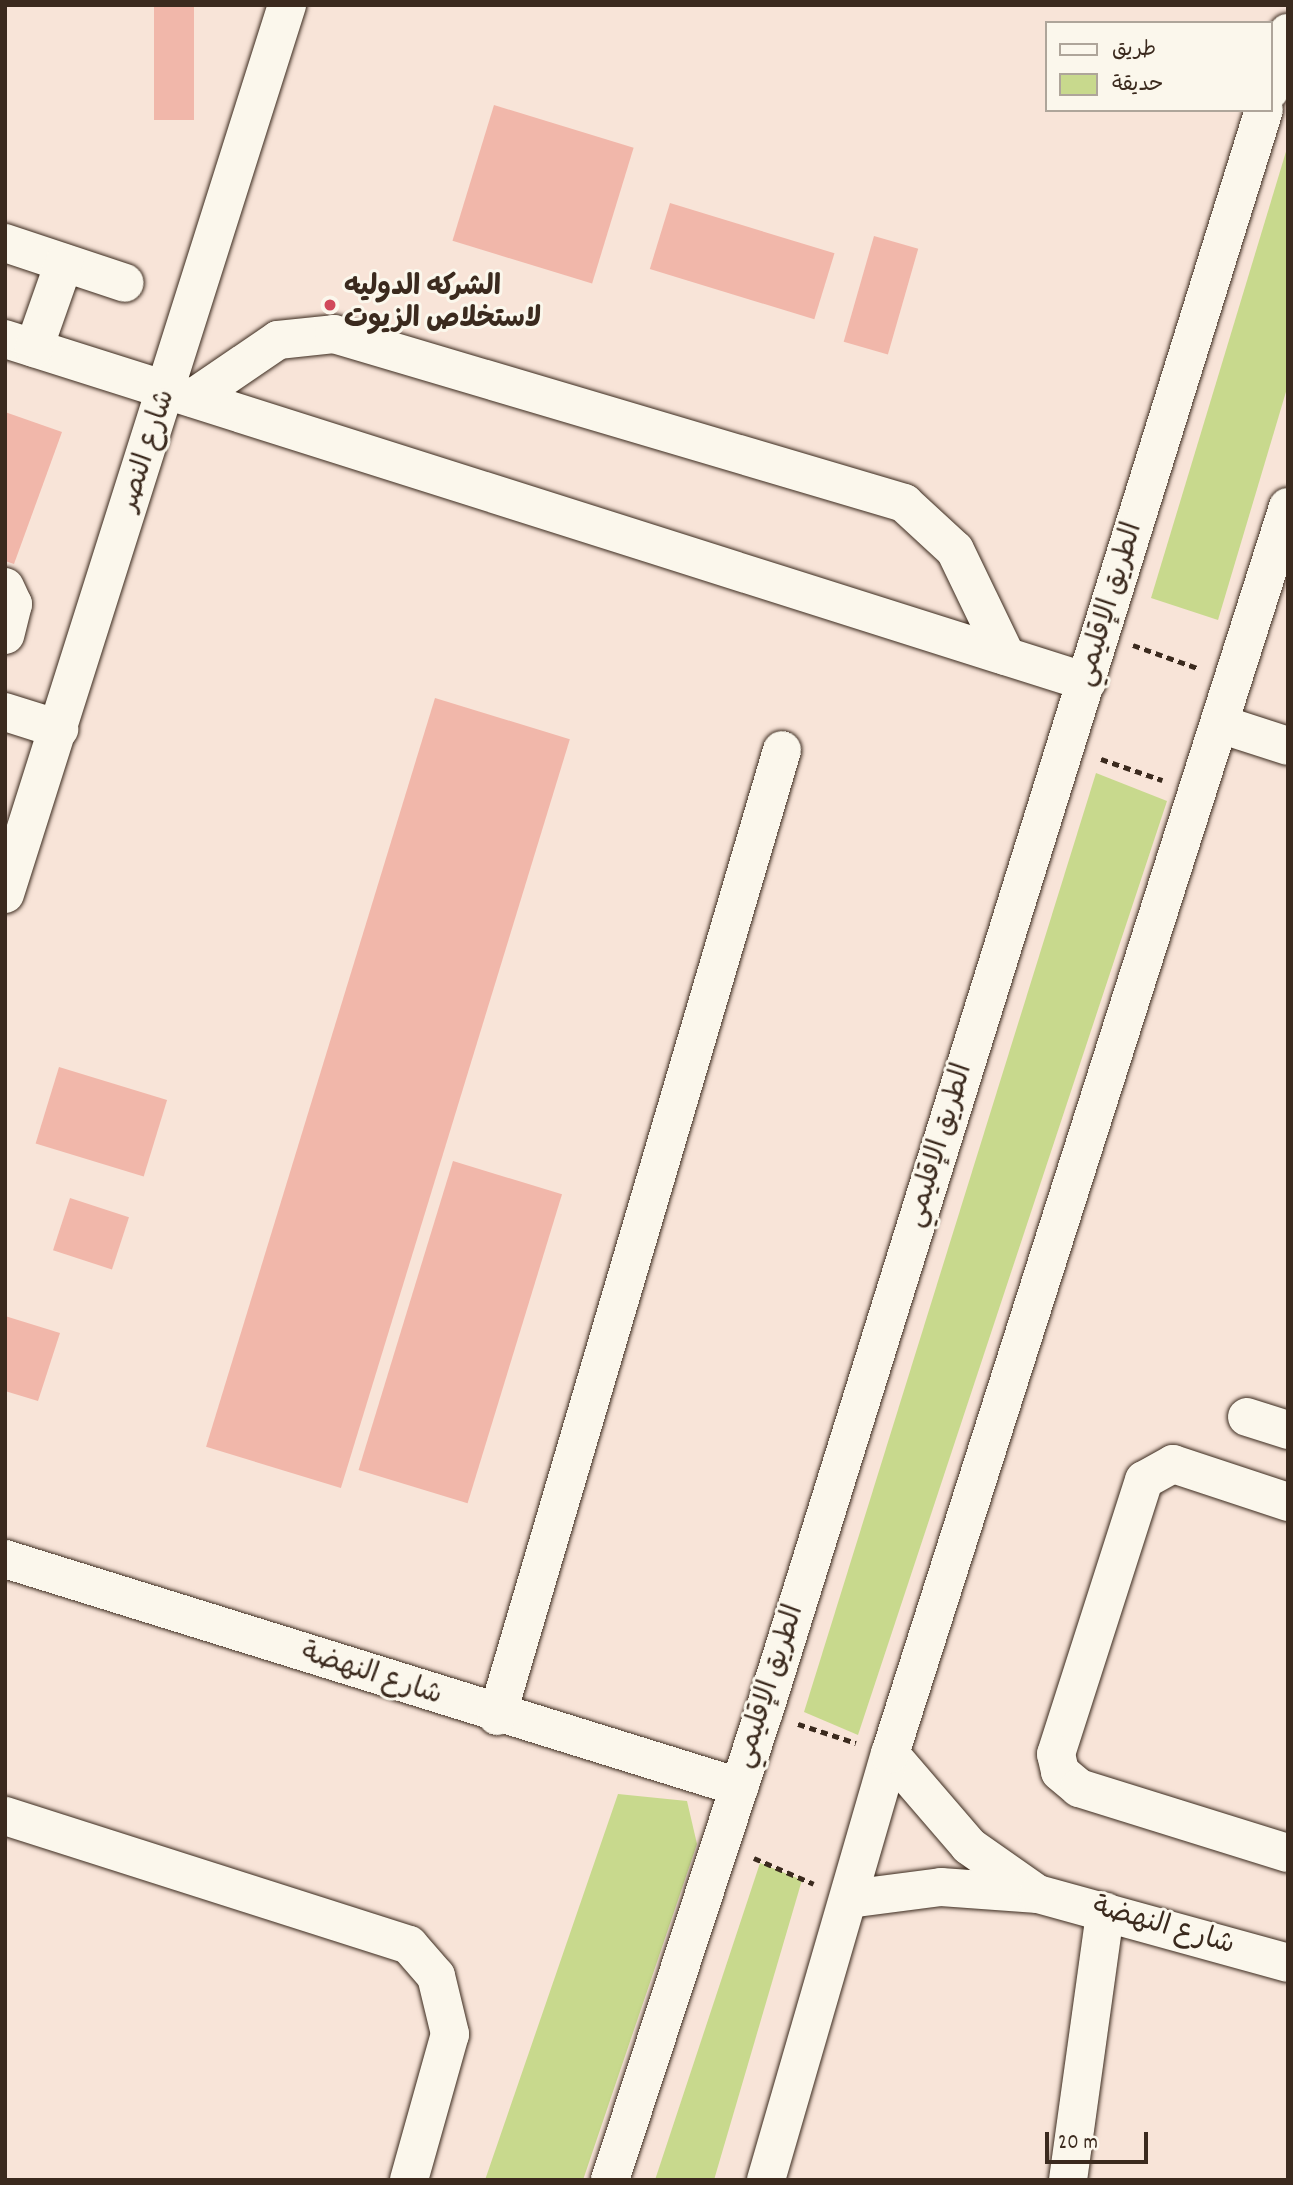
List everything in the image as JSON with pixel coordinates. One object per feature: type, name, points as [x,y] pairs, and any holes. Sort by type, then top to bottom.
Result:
[{"type":"main road","name":"شارع النصر","points":[[5,894],[12,848],[59,729],[181,395],[286,5]]},
{"type":"main road","points":[[1272,84],[1288,33]]},
{"type":"main road","name":"الطريق الإقليمي","points":[[610,2180],[764,1712],[1263,112]]},
{"type":"main road","points":[[5,243],[125,284]]},
{"type":"main road","points":[[64,262],[20,343],[1087,682]]},
{"type":"main road","points":[[181,395],[278,340],[334,334],[904,503],[955,550],[1006,656]]},
{"type":"main road","points":[[765,2180],[890,1754],[1223,725],[1288,507]]},
{"type":"main road","points":[[5,587],[13,604],[5,635]]},
{"type":"main road","points":[[5,712],[59,729]]},
{"type":"main road","points":[[1223,725],[1288,746]]},
{"type":"main road","points":[[497,1716],[782,750]]},
{"type":"main road","points":[[1247,1417],[1288,1430]]},
{"type":"main road","points":[[1288,1502],[1173,1464],[1143,1480],[1056,1754],[1059,1772],[1079,1788],[1288,1853]]},
{"type":"main road","name":"شارع النهضة","points":[[5,1559],[497,1716],[739,1787]]},
{"type":"main road","name":"شارع النهضة","points":[[890,1754],[969,1846],[1038,1894]]},
{"type":"main road","points":[[5,1816],[409,1945],[436,1976],[450,2034],[409,2180]]},
{"type":"main road","name":"شارع النهضة","points":[[849,1899],[941,1887],[1038,1894],[1288,1964]]},
{"type":"main road","points":[[1069,2180],[1105,1912]]},
{"type":"path","points":[[1102,635],[1236,681]]},
{"type":"path","points":[[1067,747],[1201,793]]},
{"type":"path","points":[[764,1712],[890,1754]]},
{"type":"path","points":[[721,1844],[849,1899]]},
{"type":"shaded area","points":[[5,5],[1288,5],[1288,2180],[5,2180]]},
{"type":"green space","points":[[1288,145],[1288,385],[1218,620],[1151,598]]},
{"type":"green space","points":[[1096,773],[1167,801],[858,1735],[804,1712]]},
{"type":"green space","points":[[618,1794],[687,1801],[697,1844],[583,2180],[485,2180]]},
{"type":"green space","points":[[760,1863],[802,1880],[714,2180],[655,2180]]},
{"type":"building","points":[[154,5],[194,5],[194,120],[154,120]]},
{"type":"building","points":[[494,105],[634,148],[592,283],[452,241]]},
{"type":"building","points":[[670,203],[834,253],[814,319],[650,269]]},
{"type":"building","points":[[874,236],[918,249],[888,354],[844,342]]},
{"type":"building","points":[[5,412],[62,432],[14,564],[5,561]]},
{"type":"building","points":[[435,698],[570,739],[341,1488],[206,1447]]},
{"type":"building","points":[[59,1067],[167,1100],[144,1177],[36,1144]]},
{"type":"building","points":[[453,1161],[562,1194],[468,1503],[359,1470]]},
{"type":"building","points":[[70,1198],[129,1217],[112,1269],[53,1250]]},
{"type":"building","points":[[5,1316],[60,1333],[38,1401],[5,1391]]},
{"type":"place","name":"الشركه الدوليه لاستخلاص الزيوت","points":[[330,305]]}]
